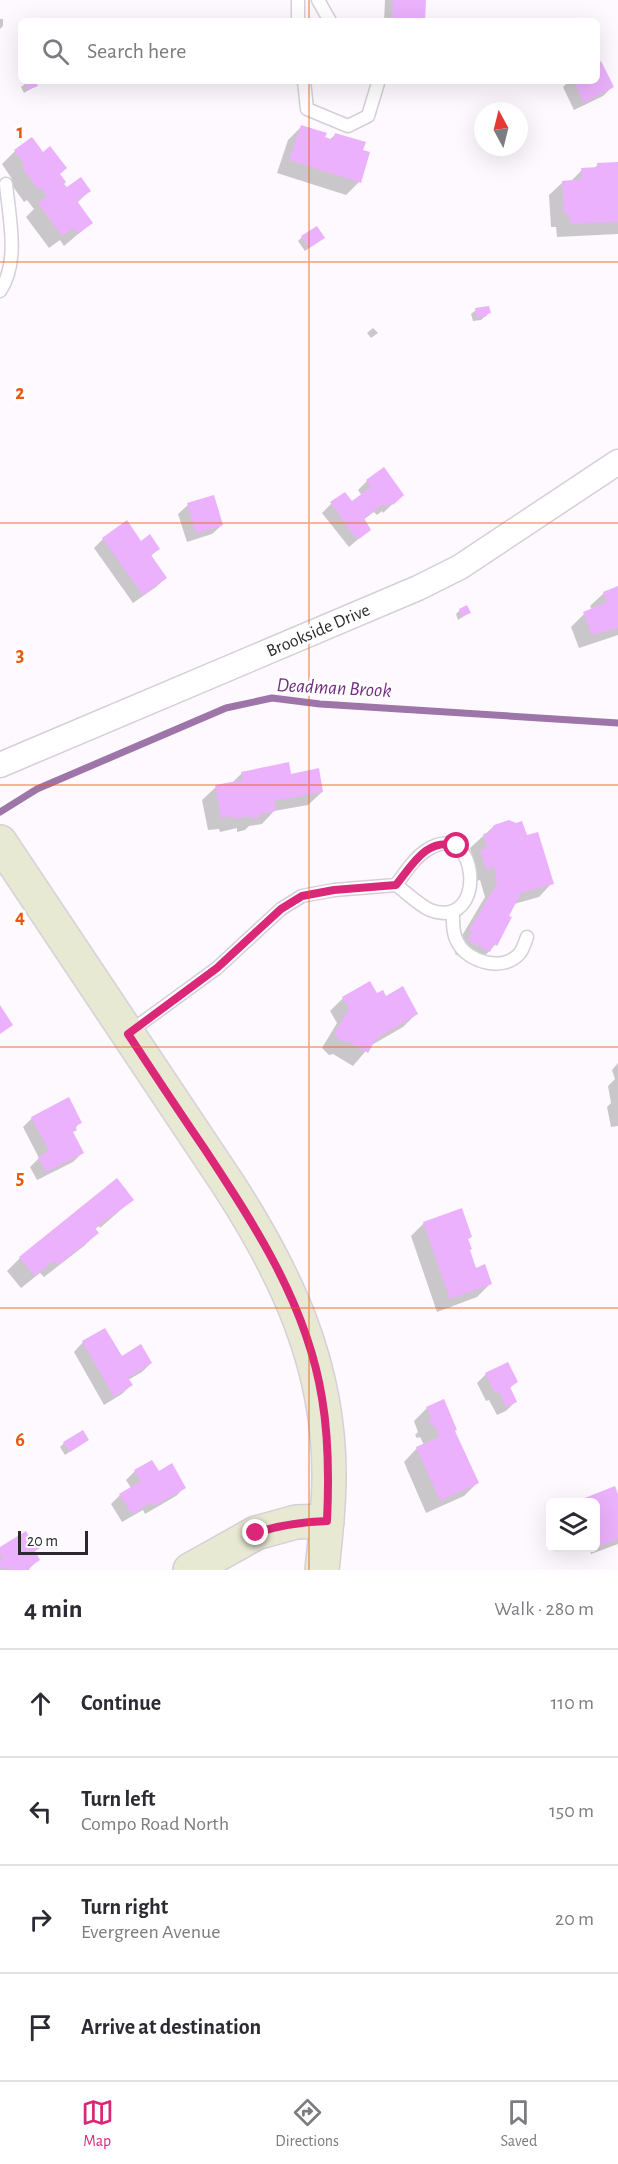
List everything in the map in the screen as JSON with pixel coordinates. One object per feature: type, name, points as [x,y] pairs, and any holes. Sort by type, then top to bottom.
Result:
[{"type":"main road","points":[[0,842],[254,1225],[293,1302],[314,1363],[322,1396],[328,1445],[327,1521],[322,1570]]},
{"type":"main road","points":[[190,1570],[245,1538],[264,1530],[296,1522],[327,1521]]},
{"type":"street","name":"Brookside Drive","points":[[0,765],[418,588],[460,567],[618,462]]},
{"type":"lane","points":[[298,0],[298,18]]},
{"type":"lane","points":[[318,0],[328,18]]},
{"type":"lane","points":[[304,84],[307,109],[348,126],[368,117],[378,84]]},
{"type":"lane","points":[[0,291],[11,269],[12,247],[6,184]]},
{"type":"lane","points":[[128,1034],[217,968],[281,909],[302,896],[334,890],[396,885],[430,909],[443,912],[462,906],[471,885],[470,870],[464,854],[457,846],[447,843],[436,844],[425,851],[396,885]]},
{"type":"lane","points":[[453,910],[455,937],[459,945],[479,960],[489,963],[512,960],[520,953],[527,937]]},
{"type":"building","points":[[393,0],[426,0],[425,18],[392,18]]},
{"type":"building","points":[[600,62],[614,87],[584,103],[574,84],[600,84]]},
{"type":"building","points":[[26,84],[37,84],[38,86],[28,90]]},
{"type":"building","points":[[301,125],[327,133],[325,137],[333,140],[335,133],[366,142],[363,150],[370,152],[361,183],[289,160]]},
{"type":"building","points":[[32,137],[43,152],[50,146],[67,168],[60,174],[67,187],[81,177],[91,191],[77,201],[93,223],[78,234],[74,228],[62,236],[38,203],[47,196],[41,188],[38,190],[22,167],[25,165],[14,150]]},
{"type":"building","points":[[618,162],[618,222],[570,224],[569,214],[564,214],[562,181],[582,179],[581,168],[598,167],[597,163]]},
{"type":"building","points":[[317,226],[325,238],[309,248],[301,236]]},
{"type":"building","points":[[489,306],[491,313],[477,318],[475,308]]},
{"type":"building","points":[[384,467],[404,495],[393,505],[392,503],[386,507],[384,504],[364,518],[371,530],[359,539],[355,537],[330,502],[345,492],[352,501],[371,487],[366,480]]},
{"type":"building","points":[[214,495],[223,525],[196,534],[187,503]]},
{"type":"building","points":[[127,520],[141,541],[150,534],[160,549],[151,555],[167,578],[143,595],[102,538]]},
{"type":"building","points":[[618,586],[618,628],[592,635],[583,612],[607,602],[603,592]]},
{"type":"building","points":[[467,605],[471,613],[462,616],[459,609]]},
{"type":"building","points":[[289,762],[291,774],[319,768],[323,792],[274,801],[276,811],[260,814],[260,817],[221,818],[215,785],[243,780],[241,772]]},
{"type":"building","points":[[509,820],[516,823],[522,821],[527,835],[538,832],[554,884],[521,893],[497,946],[494,944],[490,952],[467,940],[472,932],[469,931],[497,883],[494,867],[486,870],[480,850],[487,848],[483,834],[489,833],[494,825]]},
{"type":"building","points":[[370,981],[377,993],[383,990],[386,996],[403,986],[418,1014],[376,1039],[368,1053],[347,1041],[343,1042],[334,1035],[349,1008],[342,997]]},
{"type":"building","points":[[0,1005],[13,1025],[0,1034]]},
{"type":"building","points":[[69,1097],[82,1123],[75,1126],[77,1130],[73,1132],[84,1153],[46,1172],[38,1157],[49,1151],[31,1117]]},
{"type":"building","points":[[117,1178],[134,1200],[95,1228],[99,1233],[58,1265],[54,1261],[35,1276],[19,1257]]},
{"type":"building","points":[[462,1208],[472,1237],[468,1239],[476,1268],[485,1264],[492,1284],[450,1299],[423,1222]]},
{"type":"building","points":[[105,1328],[122,1356],[141,1344],[152,1363],[128,1378],[133,1385],[114,1397],[82,1341]]},
{"type":"building","points":[[508,1362],[518,1382],[510,1387],[517,1402],[506,1407],[499,1392],[495,1393],[485,1373]]},
{"type":"building","points":[[444,1399],[457,1430],[455,1431],[479,1483],[440,1501],[416,1447],[439,1437],[434,1425],[431,1426],[428,1420],[432,1419],[426,1407]]},
{"type":"building","points":[[83,1430],[89,1440],[70,1452],[63,1442]]},
{"type":"building","points":[[152,1460],[159,1471],[172,1463],[186,1488],[154,1506],[152,1502],[132,1514],[119,1494],[141,1481],[134,1470]]},
{"type":"building","points":[[615,1486],[618,1494],[618,1539],[600,1546],[600,1498],[585,1498]]},
{"type":"building","points":[[26,1531],[32,1542],[35,1540],[40,1548],[35,1551],[40,1560],[28,1568],[30,1570],[9,1570],[8,1567],[3,1570],[0,1566],[0,1560],[3,1558],[0,1554],[0,1547]]},
{"type":"waterway","name":"Deadman Brook","points":[[0,812],[37,789],[226,708],[272,698],[320,704],[618,723]]},
{"type":"route","points":[[256,1533],[296,1522],[327,1521],[328,1445],[322,1396],[314,1363],[293,1302],[276,1264],[254,1225],[128,1034],[217,968],[281,909],[302,896],[334,890],[396,885],[425,851],[436,844],[447,843],[457,846]]}]
